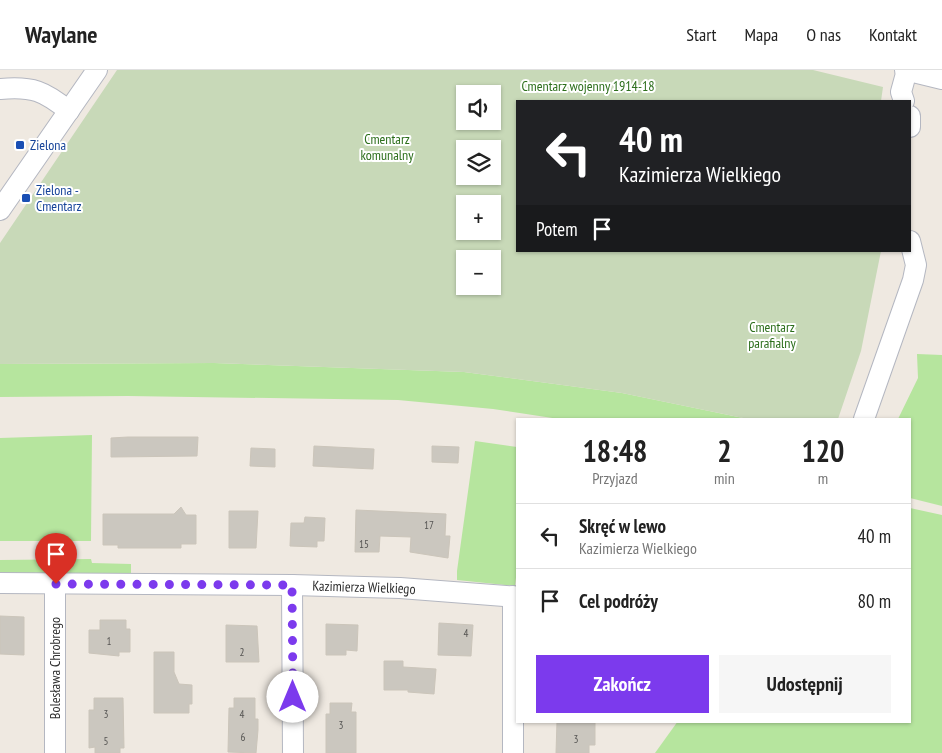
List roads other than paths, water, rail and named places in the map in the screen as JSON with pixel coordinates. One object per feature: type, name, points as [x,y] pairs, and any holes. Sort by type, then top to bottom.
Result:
[{"type":"street","points":[[0,210],[97,70]]},
{"type":"street","points":[[904,100],[901,92],[906,70],[942,79]]},
{"type":"street","points":[[0,89],[25,88],[40,91],[69,111]]},
{"type":"street","points":[[864,418],[913,280],[916,264],[911,245]]},
{"type":"street","name":"Kazimierza Wielkiego","points":[[0,584],[292,585],[400,588],[516,597]]},
{"type":"street","name":"Bolesława Chrobrego","points":[[54,753],[56,584]]},
{"type":"street","points":[[292,585],[293,753]]},
{"type":"street","points":[[513,753],[516,597]]},
{"type":"place","name":"Zielona","points":[[20,145]]},
{"type":"place","name":"Zielona - Cmentarz","points":[[26,198]]},
{"type":"park label","name":"Cmentarz wojenny 1914-18","points":[[588,86]]},
{"type":"park label","name":"Cmentarz komunalny","points":[[387,148]]},
{"type":"park label","name":"Cmentarz parafialny","points":[[772,336]]}]
